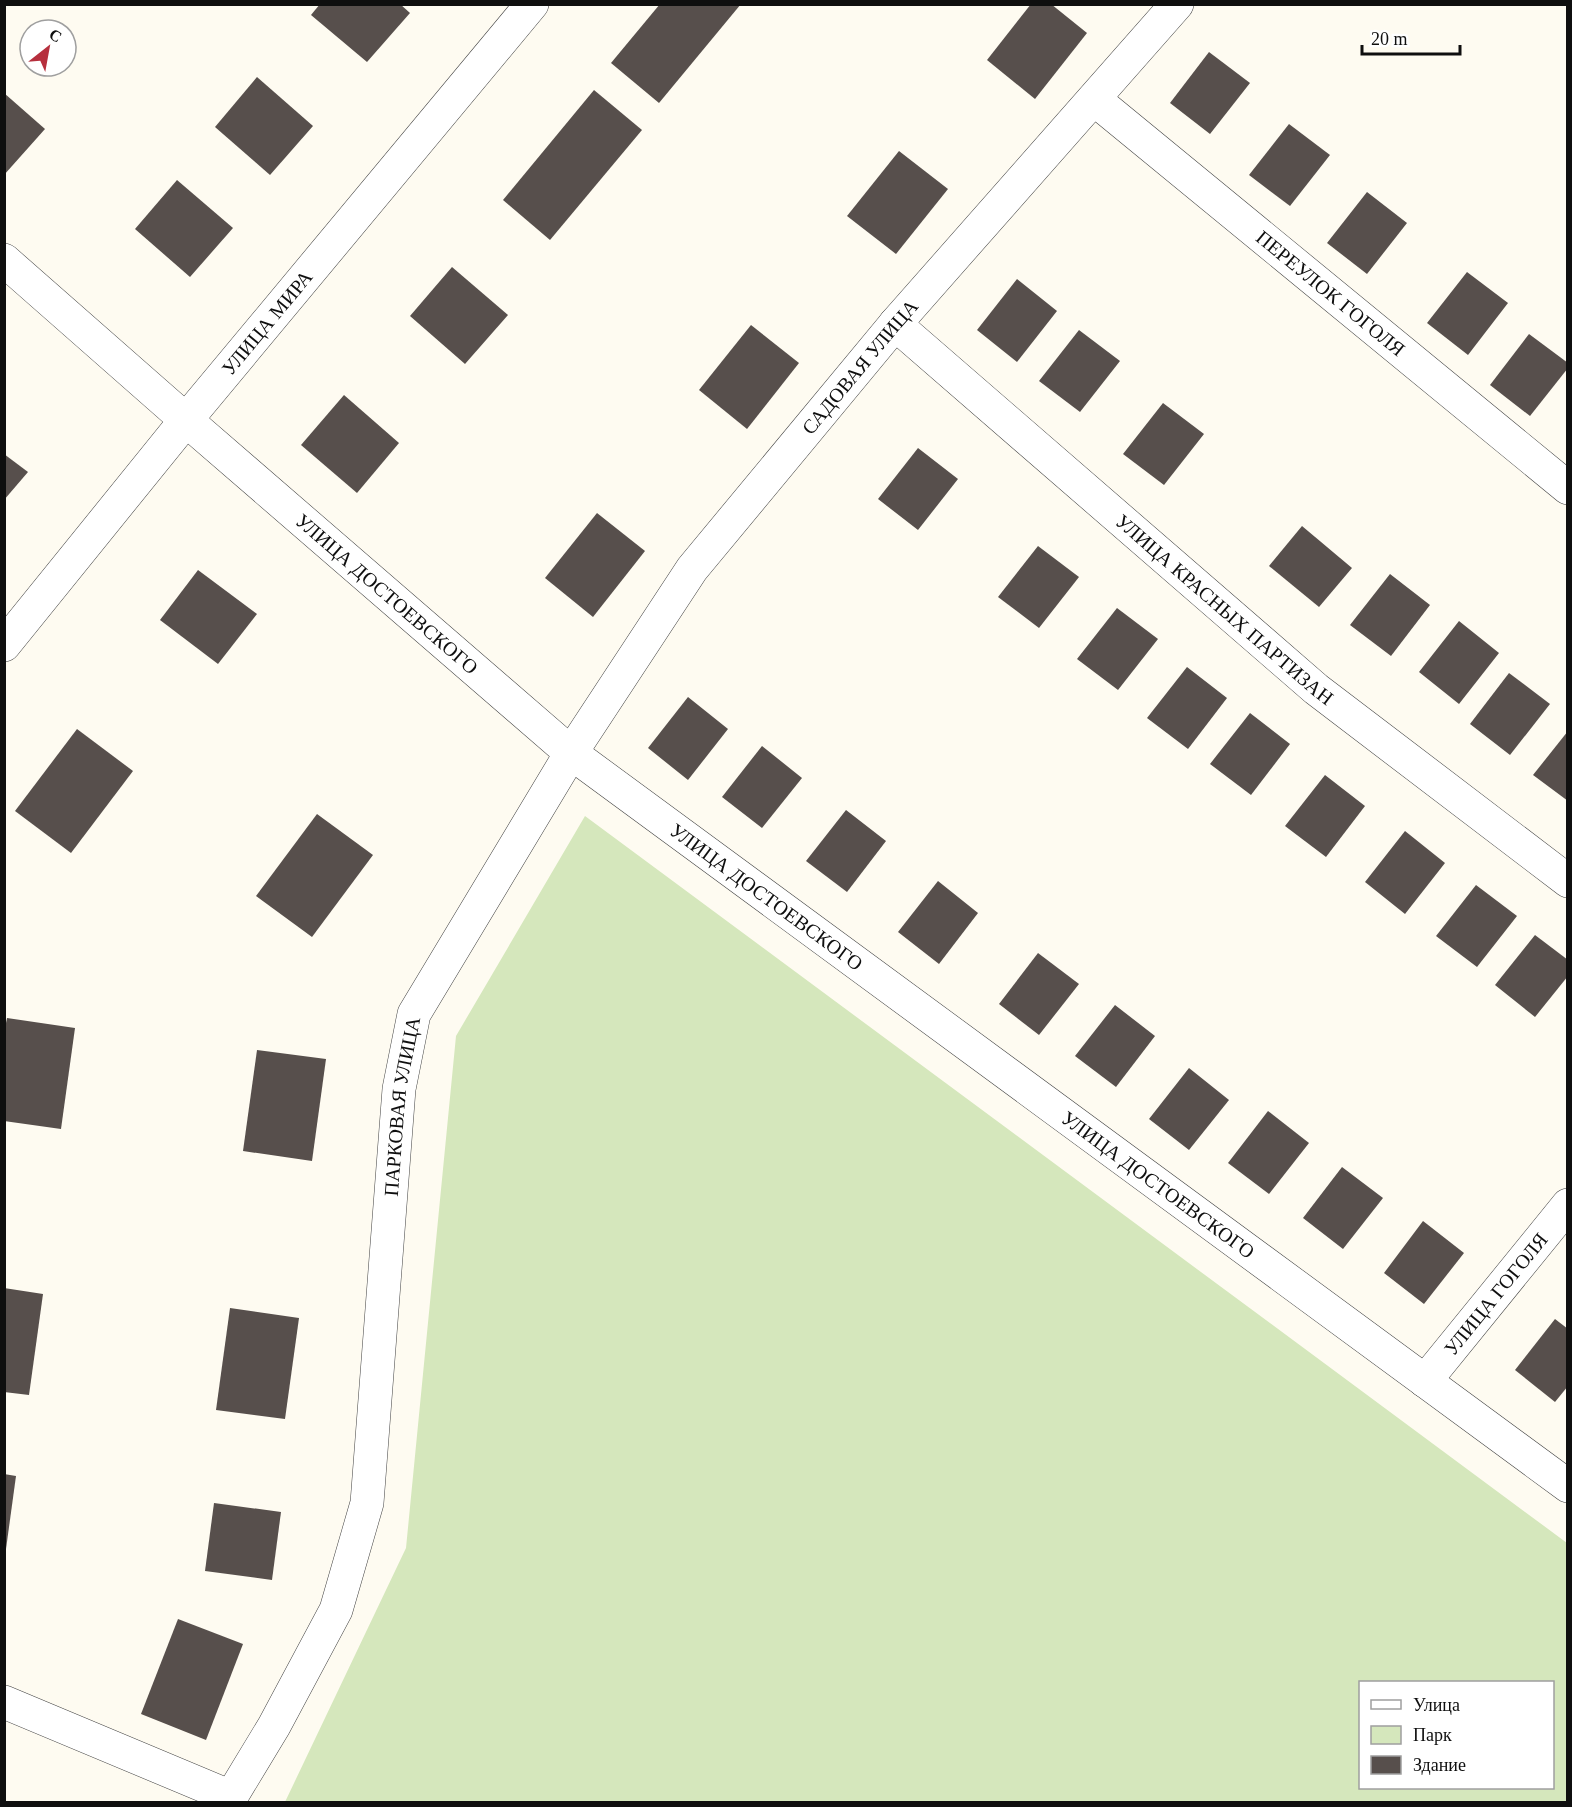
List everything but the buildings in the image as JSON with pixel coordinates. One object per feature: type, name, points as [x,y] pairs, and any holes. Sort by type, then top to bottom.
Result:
[{"type":"street","name":"УЛИЦА МИРА","points":[[4,645],[186,420],[532,4]]},
{"type":"street","name":"САДОВАЯ УЛИЦА","points":[[571,753],[692,569],[895,324],[1177,4]]},
{"type":"street","name":"ПЕРЕУЛОК ГОГОЛЯ","points":[[1094,99],[1568,488]]},
{"type":"street","name":"УЛИЦА ДОСТОЕВСКОГО","points":[[4,260],[571,753],[1568,1486]]},
{"type":"street","name":"УЛИЦА КРАСНЫХ ПАРТИЗАН","points":[[895,324],[1316,689],[1568,881]]},
{"type":"street","name":"ПАРКОВАЯ УЛИЦА","points":[[230,1800],[274,1726],[336,1610],[367,1503],[399,1089],[414,1014],[571,753]]},
{"type":"street","name":"УЛИЦА ГОГОЛЯ","points":[[1425,1381],[1568,1205]]},
{"type":"street","points":[[4,1702],[230,1800]]},
{"type":"green space","points":[[585,816],[1567,1543],[1567,1802],[285,1802],[406,1548],[456,1036]]}]
